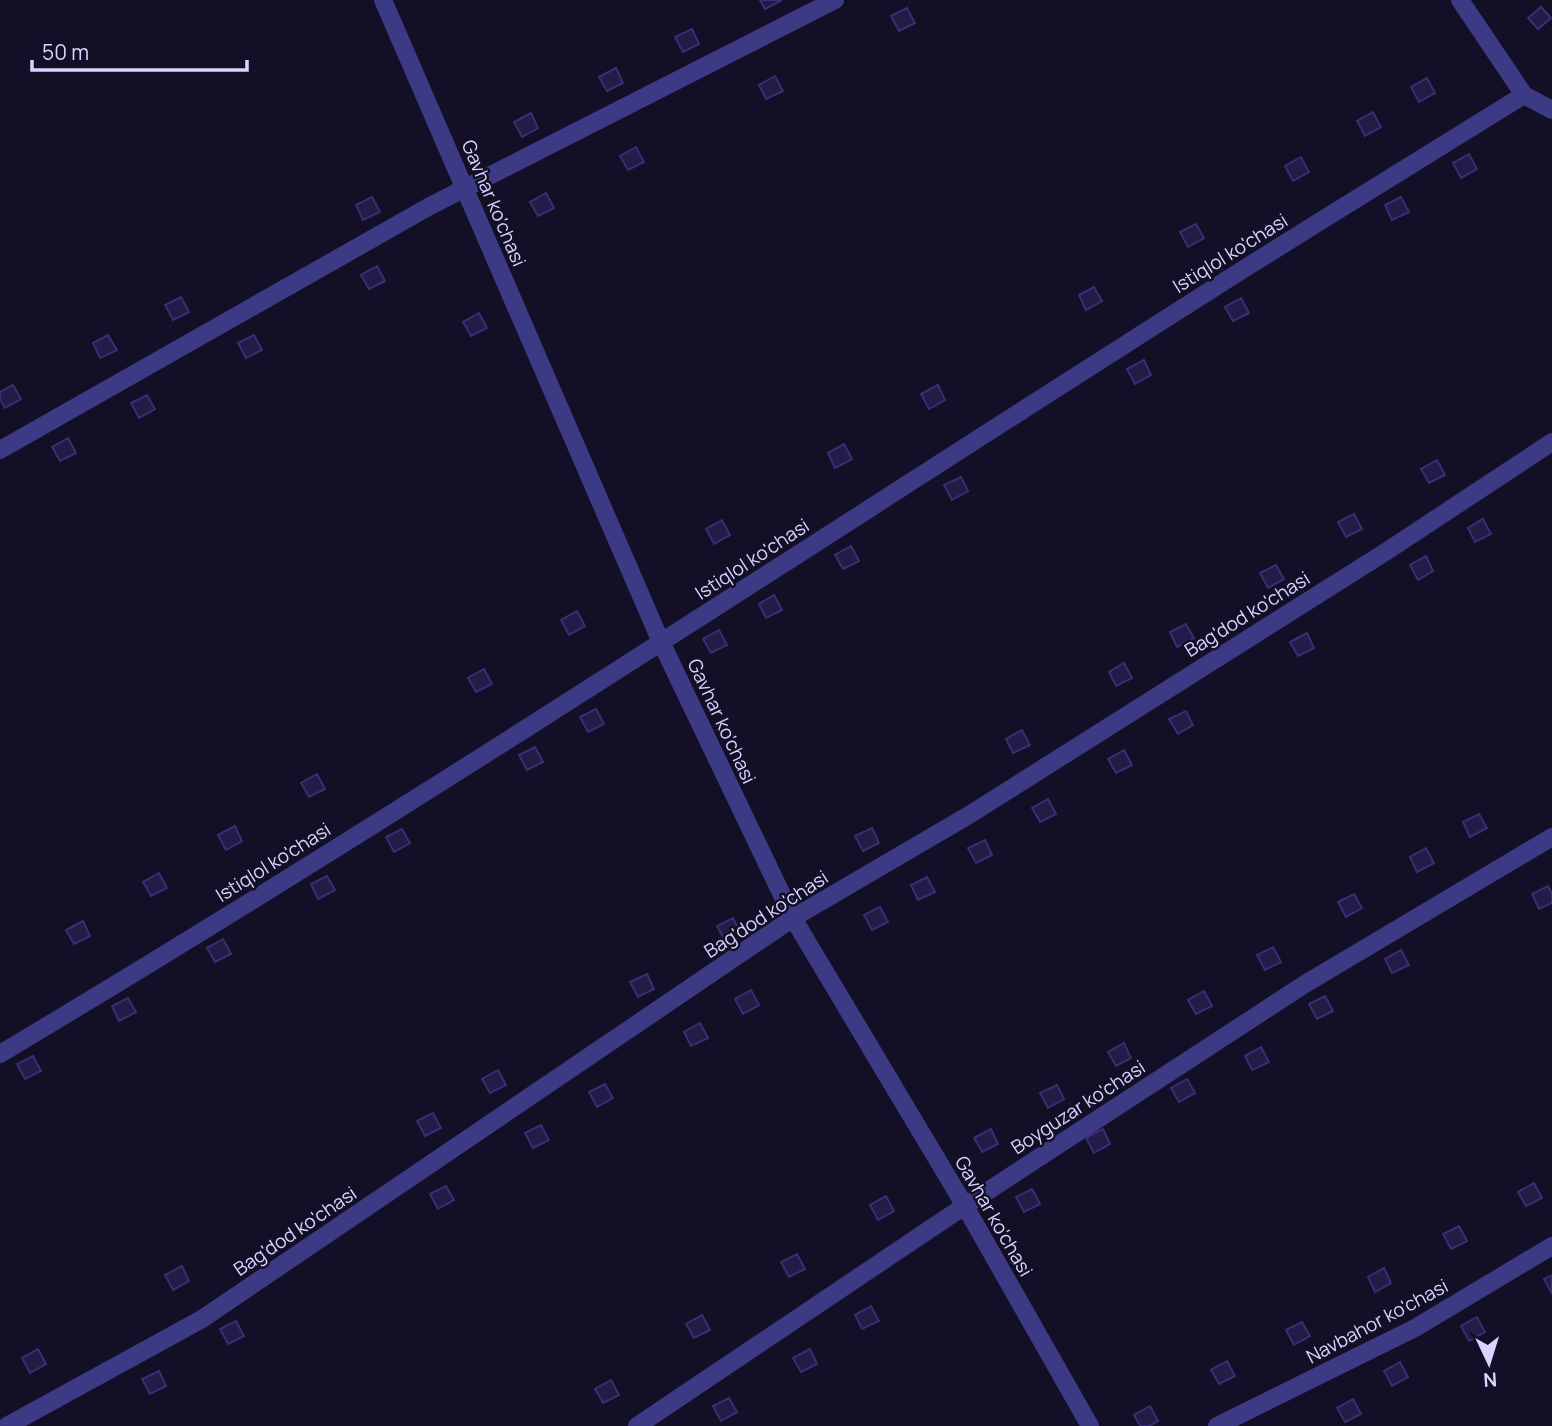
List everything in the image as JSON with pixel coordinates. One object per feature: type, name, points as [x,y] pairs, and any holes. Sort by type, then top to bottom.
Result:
[{"type":"street","name":"Gavhar ko'chasi","points":[[383,0],[661,642],[793,918],[965,1206],[1090,1426]]},
{"type":"street","points":[[0,450],[465,187],[835,0]]},
{"type":"street","points":[[1460,0],[1524,95],[1552,110]]},
{"type":"street","name":"Istiqlol ko'chasi","points":[[0,1054],[128,978],[661,642],[1250,265],[1524,95]]},
{"type":"street","name":"Bag'dod ko'chasi","points":[[7,1426],[202,1320],[793,918],[969,815],[1387,551],[1552,443]]},
{"type":"street","name":"Boyguzar ko'chasi","points":[[637,1426],[965,1206],[1305,984],[1552,837]]},
{"type":"street","name":"Navbahor ko'chasi","points":[[1217,1426],[1415,1328],[1552,1246]]},
{"type":"building","points":[[760,0],[781,0],[781,1],[765,9]]},
{"type":"building","points":[[1541,7],[1551,18],[1538,29],[1528,18]]},
{"type":"building","points":[[907,8],[915,23],[899,31],[891,16]]},
{"type":"building","points":[[692,29],[699,44],[683,52],[675,37]]},
{"type":"building","points":[[616,68],[623,83],[607,91],[599,77]]},
{"type":"building","points":[[775,76],[783,91],[766,99],[759,85]]},
{"type":"building","points":[[1427,78],[1435,93],[1419,102],[1411,87]]},
{"type":"building","points":[[1373,112],[1381,127],[1365,136],[1357,121]]},
{"type":"building","points":[[531,113],[538,128],[522,137],[514,122]]},
{"type":"building","points":[[636,147],[644,162],[628,170],[620,156]]},
{"type":"building","points":[[1469,154],[1477,169],[1461,178],[1453,163]]},
{"type":"building","points":[[1301,157],[1309,172],[1293,181],[1285,166]]},
{"type":"building","points":[[546,193],[554,208],[538,216],[530,202]]},
{"type":"building","points":[[372,197],[380,212],[363,220],[356,205]]},
{"type":"building","points":[[1401,197],[1409,212],[1392,220],[1385,205]]},
{"type":"building","points":[[1196,224],[1204,238],[1188,247],[1180,232]]},
{"type":"building","points":[[377,266],[385,281],[369,289],[361,275]]},
{"type":"building","points":[[1094,287],[1102,301],[1086,310],[1079,295]]},
{"type":"building","points":[[181,297],[189,312],[173,320],[165,305]]},
{"type":"building","points":[[1241,298],[1249,313],[1233,321],[1225,307]]},
{"type":"building","points":[[479,313],[487,328],[471,336],[463,322]]},
{"type":"building","points":[[108,335],[117,350],[100,358],[93,343]]},
{"type":"building","points":[[254,335],[262,350],[246,358],[238,343]]},
{"type":"building","points":[[1144,360],[1151,375],[1135,384],[1127,369]]},
{"type":"building","points":[[13,385],[21,399],[5,408],[0,392]]},
{"type":"building","points":[[938,385],[945,400],[929,409],[921,394]]},
{"type":"building","points":[[147,395],[155,409],[139,418],[131,403]]},
{"type":"building","points":[[68,438],[76,453],[60,461],[52,447]]},
{"type":"building","points":[[844,444],[852,459],[835,468],[828,453]]},
{"type":"building","points":[[1437,460],[1445,475],[1429,483],[1421,469]]},
{"type":"building","points":[[961,477],[968,491],[952,500],[944,485]]},
{"type":"building","points":[[1354,514],[1362,529],[1346,537],[1338,522]]},
{"type":"building","points":[[1483,519],[1491,534],[1475,542],[1468,528]]},
{"type":"building","points":[[722,520],[730,535],[714,544],[706,529]]},
{"type":"building","points":[[851,546],[859,561],[843,569],[835,555]]},
{"type":"building","points":[[1426,556],[1433,571],[1418,580],[1410,565]]},
{"type":"building","points":[[1276,565],[1284,579],[1268,588],[1260,573]]},
{"type":"building","points":[[774,595],[782,610],[766,618],[759,604]]},
{"type":"building","points":[[577,611],[585,626],[569,635],[561,620]]},
{"type":"building","points":[[1186,624],[1194,638],[1177,647],[1170,632]]},
{"type":"building","points":[[719,630],[727,645],[711,653],[703,639]]},
{"type":"building","points":[[1307,633],[1314,648],[1298,656],[1290,642]]},
{"type":"building","points":[[1124,663],[1132,678],[1116,686],[1109,672]]},
{"type":"building","points":[[484,669],[492,684],[476,692],[468,678]]},
{"type":"building","points":[[596,709],[604,724],[588,732],[580,717]]},
{"type":"building","points":[[1186,711],[1193,725],[1178,734],[1169,719]]},
{"type":"building","points":[[1022,730],[1030,745],[1013,753],[1006,739]]},
{"type":"building","points":[[535,747],[543,762],[527,770],[519,755]]},
{"type":"building","points":[[1124,750],[1132,765],[1116,773],[1108,759]]},
{"type":"building","points":[[317,774],[325,789],[309,797],[301,783]]},
{"type":"building","points":[[1048,799],[1056,814],[1040,822],[1032,808]]},
{"type":"building","points":[[1479,814],[1487,828],[1470,837],[1463,822]]},
{"type":"building","points":[[235,826],[242,841],[226,850],[218,835]]},
{"type":"building","points":[[872,828],[879,843],[863,851],[855,836]]},
{"type":"building","points":[[402,829],[410,843],[394,852],[386,837]]},
{"type":"building","points":[[985,840],[992,855],[976,863],[968,848]]},
{"type":"building","points":[[1426,848],[1434,863],[1417,872],[1410,857]]},
{"type":"building","points":[[159,873],[167,888],[151,896],[143,882]]},
{"type":"building","points":[[327,876],[335,890],[318,899],[311,884]]},
{"type":"building","points":[[927,877],[935,892],[918,900],[911,885]]},
{"type":"building","points":[[1548,886],[1552,903],[1539,909],[1532,894]]},
{"type":"building","points":[[1354,894],[1362,908],[1346,917],[1338,902]]},
{"type":"building","points":[[880,907],[888,922],[872,930],[864,915]]},
{"type":"building","points":[[733,918],[741,933],[725,941],[717,926]]},
{"type":"building","points":[[83,921],[90,936],[74,944],[66,930]]},
{"type":"building","points":[[223,939],[231,954],[215,962],[207,948]]},
{"type":"building","points":[[1273,947],[1281,962],[1265,970],[1257,955]]},
{"type":"building","points":[[1401,950],[1409,965],[1392,973],[1385,959]]},
{"type":"building","points":[[647,974],[654,989],[638,997],[630,982]]},
{"type":"building","points":[[751,990],[759,1005],[743,1014],[735,999]]},
{"type":"building","points":[[1204,991],[1212,1006],[1196,1014],[1188,1000]]},
{"type":"building","points":[[1325,996],[1333,1011],[1317,1019],[1309,1004]]},
{"type":"building","points":[[128,998],[136,1012],[119,1021],[112,1006]]},
{"type":"building","points":[[700,1023],[708,1038],[691,1046],[684,1032]]},
{"type":"building","points":[[1124,1043],[1131,1058],[1116,1066],[1108,1052]]},
{"type":"building","points":[[1261,1047],[1269,1062],[1252,1070],[1245,1056]]},
{"type":"building","points":[[33,1056],[41,1071],[25,1079],[17,1064]]},
{"type":"building","points":[[498,1070],[506,1085],[490,1093],[482,1079]]},
{"type":"building","points":[[1187,1079],[1195,1093],[1179,1102],[1171,1088]]},
{"type":"building","points":[[605,1084],[613,1098],[597,1107],[589,1092]]},
{"type":"building","points":[[1057,1085],[1064,1099],[1048,1108],[1040,1093]]},
{"type":"building","points":[[433,1113],[441,1128],[425,1136],[417,1121]]},
{"type":"building","points":[[541,1125],[549,1140],[533,1148],[525,1133]]},
{"type":"building","points":[[991,1129],[998,1144],[982,1152],[974,1138]]},
{"type":"building","points":[[1103,1129],[1110,1144],[1094,1153],[1086,1138]]},
{"type":"building","points":[[1534,1183],[1542,1198],[1526,1206],[1518,1192]]},
{"type":"building","points":[[446,1186],[454,1200],[438,1209],[430,1194]]},
{"type":"building","points":[[1032,1189],[1040,1204],[1024,1212],[1016,1197]]},
{"type":"building","points":[[886,1196],[894,1211],[878,1220],[870,1205]]},
{"type":"building","points":[[1459,1226],[1467,1241],[1451,1249],[1443,1234]]},
{"type":"building","points":[[797,1254],[805,1269],[789,1277],[781,1262]]},
{"type":"building","points":[[182,1266],[189,1281],[173,1290],[165,1275]]},
{"type":"building","points":[[1384,1268],[1391,1283],[1375,1292],[1368,1277]]},
{"type":"building","points":[[1552,1275],[1552,1294],[1544,1279]]},
{"type":"building","points":[[871,1306],[879,1321],[862,1329],[855,1315]]},
{"type":"building","points":[[702,1315],[710,1330],[694,1338],[686,1324]]},
{"type":"building","points":[[1477,1317],[1485,1332],[1469,1341],[1461,1326]]},
{"type":"building","points":[[236,1321],[244,1336],[228,1344],[220,1329]]},
{"type":"building","points":[[1302,1322],[1310,1336],[1294,1345],[1286,1330]]},
{"type":"building","points":[[38,1349],[46,1364],[30,1373],[22,1358]]},
{"type":"building","points":[[810,1349],[817,1364],[801,1372],[793,1358]]},
{"type":"building","points":[[1227,1361],[1235,1376],[1219,1384],[1211,1370]]},
{"type":"building","points":[[1400,1362],[1408,1377],[1392,1386],[1384,1371]]},
{"type":"building","points":[[159,1371],[166,1386],[150,1394],[142,1379]]},
{"type":"building","points":[[611,1380],[619,1395],[603,1403],[595,1389]]},
{"type":"building","points":[[729,1398],[737,1412],[721,1421],[713,1406]]},
{"type":"building","points":[[1353,1399],[1361,1414],[1345,1422],[1337,1408]]},
{"type":"building","points":[[1150,1406],[1158,1421],[1149,1426],[1140,1426],[1134,1415]]}]
